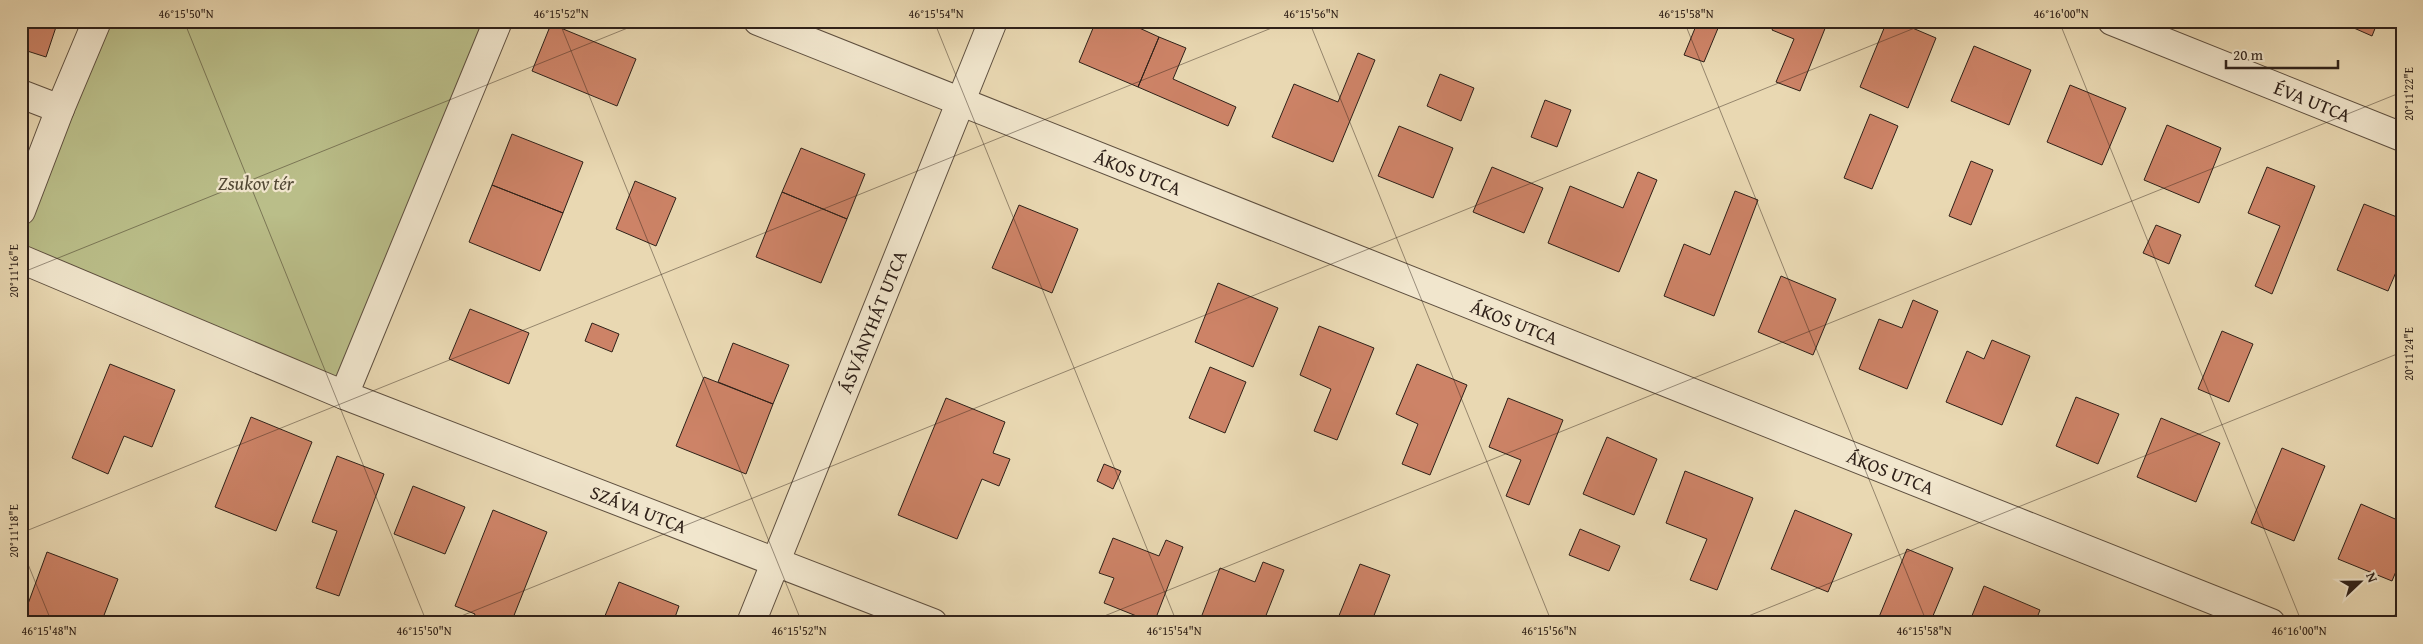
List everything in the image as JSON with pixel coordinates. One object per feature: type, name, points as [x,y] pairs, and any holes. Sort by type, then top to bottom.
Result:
[{"type":"street","points":[[21,211],[60,108],[97,21]]},
{"type":"street","points":[[21,258],[344,395],[498,21]]},
{"type":"street","name":"ÁKOS UTCA","points":[[758,21],[2271,623]]},
{"type":"street","name":"ÁSVÁNYHÁT UTCA","points":[[751,623],[993,21]]},
{"type":"street","name":"ÉVA UTCA","points":[[2112,21],[2402,137]]},
{"type":"street","points":[[21,94],[60,108]]},
{"type":"street","name":"SZÁVA UTCA","points":[[344,395],[775,560],[933,623]]},
{"type":"green space","name":"Zsukov tér","points":[[97,21],[498,21],[344,395],[21,259],[21,211]]},
{"type":"building","points":[[21,21],[58,21],[46,57],[21,49]]},
{"type":"building","points":[[1096,21],[1124,21],[1159,37],[1138,87],[1079,62]]},
{"type":"building","points":[[1698,21],[1721,21],[1704,62],[1684,55]]},
{"type":"building","points":[[1776,21],[1828,21],[1800,91],[1776,82],[1794,39],[1772,30]]},
{"type":"building","points":[[1887,21],[1896,21],[1936,38],[1908,108],[1860,87]]},
{"type":"building","points":[[2338,21],[2378,21],[2372,36]]},
{"type":"building","points":[[551,24],[636,59],[617,106],[532,71]]},
{"type":"building","points":[[1159,37],[1186,48],[1173,79],[1236,107],[1228,126],[1138,87]]},
{"type":"building","points":[[1974,46],[2031,70],[2009,125],[1951,101]]},
{"type":"building","points":[[1358,53],[1375,60],[1333,162],[1272,137],[1294,84],[1338,102]]},
{"type":"building","points":[[1440,74],[1474,88],[1461,121],[1427,106]]},
{"type":"building","points":[[2070,85],[2126,108],[2102,165],[2047,142]]},
{"type":"building","points":[[1545,100],[1571,110],[1557,147],[1531,137]]},
{"type":"building","points":[[1870,114],[1898,126],[1872,189],[1844,178]]},
{"type":"building","points":[[2167,125],[2221,148],[2199,203],[2144,180]]},
{"type":"building","points":[[1399,126],[1453,148],[1433,198],[1378,176]]},
{"type":"building","points":[[512,134],[583,162],[563,213],[492,185]]},
{"type":"building","points":[[801,148],[865,174],[847,219],[782,192]]},
{"type":"building","points":[[1971,161],[1993,170],[1971,225],[1949,216]]},
{"type":"building","points":[[1492,167],[1543,188],[1524,233],[1473,212]]},
{"type":"building","points":[[2267,167],[2315,186],[2272,294],[2255,286],[2280,226],[2248,213]]},
{"type":"building","points":[[1638,172],[1657,180],[1619,272],[1548,243],[1570,186],[1623,208]]},
{"type":"building","points":[[635,181],[676,198],[656,246],[616,229]]},
{"type":"building","points":[[492,185],[563,213],[540,271],[469,242]]},
{"type":"building","points":[[1735,191],[1758,200],[1714,316],[1664,296],[1684,244],[1710,255]]},
{"type":"building","points":[[782,192],[847,219],[821,283],[756,257]]},
{"type":"building","points":[[2364,204],[2402,219],[2402,258],[2388,291],[2337,270]]},
{"type":"building","points":[[1019,205],[1078,229],[1052,293],[992,268]]},
{"type":"building","points":[[2156,225],[2181,235],[2169,264],[2143,253]]},
{"type":"building","points":[[1781,276],[1836,299],[1813,355],[1758,332]]},
{"type":"building","points":[[1218,283],[1278,308],[1253,367],[1195,342]]},
{"type":"building","points":[[1913,300],[1938,311],[1907,389],[1859,369],[1879,319],[1902,328]]},
{"type":"building","points":[[470,309],[529,333],[509,384],[449,359]]},
{"type":"building","points":[[592,323],[619,334],[612,352],[585,341]]},
{"type":"building","points":[[1319,326],[1374,348],[1337,440],[1314,431],[1331,389],[1300,375]]},
{"type":"building","points":[[2222,331],[2253,344],[2229,402],[2198,389]]},
{"type":"building","points":[[1992,340],[2030,356],[2002,425],[1946,402],[1967,351],[1984,359]]},
{"type":"building","points":[[733,343],[789,365],[773,404],[718,382]]},
{"type":"building","points":[[110,364],[175,390],[152,447],[124,436],[108,474],[72,458]]},
{"type":"building","points":[[1417,364],[1467,385],[1430,475],[1402,464],[1418,424],[1396,414]]},
{"type":"building","points":[[1210,367],[1246,382],[1225,433],[1189,418]]},
{"type":"building","points":[[704,377],[773,404],[746,474],[676,446]]},
{"type":"building","points":[[2076,397],[2119,414],[2098,464],[2056,446]]},
{"type":"building","points":[[946,398],[1005,422],[993,453],[1010,459],[999,486],[982,479],[957,539],[898,515]]},
{"type":"building","points":[[1508,398],[1563,420],[1529,505],[1506,496],[1521,460],[1489,447]]},
{"type":"building","points":[[251,417],[312,442],[276,531],[215,507]]},
{"type":"building","points":[[2161,418],[2220,443],[2196,502],[2137,477]]},
{"type":"building","points":[[1607,437],[1657,459],[1634,515],[1583,494]]},
{"type":"building","points":[[2282,448],[2325,466],[2294,541],[2251,523]]},
{"type":"building","points":[[337,456],[384,474],[339,596],[316,588],[337,531],[312,522]]},
{"type":"building","points":[[1104,464],[1121,471],[1113,489],[1097,481]]},
{"type":"building","points":[[1685,471],[1753,498],[1717,590],[1690,580],[1707,539],[1666,523]]},
{"type":"building","points":[[413,486],[465,507],[445,554],[394,534]]},
{"type":"building","points":[[2361,504],[2402,522],[2402,557],[2392,581],[2338,559]]},
{"type":"building","points":[[493,510],[547,532],[511,623],[471,623],[475,614],[455,606]]},
{"type":"building","points":[[1795,510],[1852,534],[1828,592],[1771,569]]},
{"type":"building","points":[[1580,529],[1620,546],[1609,571],[1569,555]]},
{"type":"building","points":[[1113,538],[1159,556],[1166,540],[1183,547],[1154,623],[1104,603],[1114,578],[1099,573]]},
{"type":"building","points":[[1907,549],[1953,568],[1930,623],[1892,623],[1879,617]]},
{"type":"building","points":[[47,552],[118,579],[101,623],[21,623]]},
{"type":"building","points":[[1263,562],[1284,570],[1263,623],[1199,623],[1220,568],[1255,582]]},
{"type":"building","points":[[1360,564],[1390,575],[1371,623],[1336,623]]},
{"type":"building","points":[[619,582],[679,606],[673,623],[602,623]]},
{"type":"building","points":[[1984,586],[2040,610],[2035,623],[1969,623]]},
{"type":"building","points":[[1557,618],[1571,623],[1555,623]]}]
